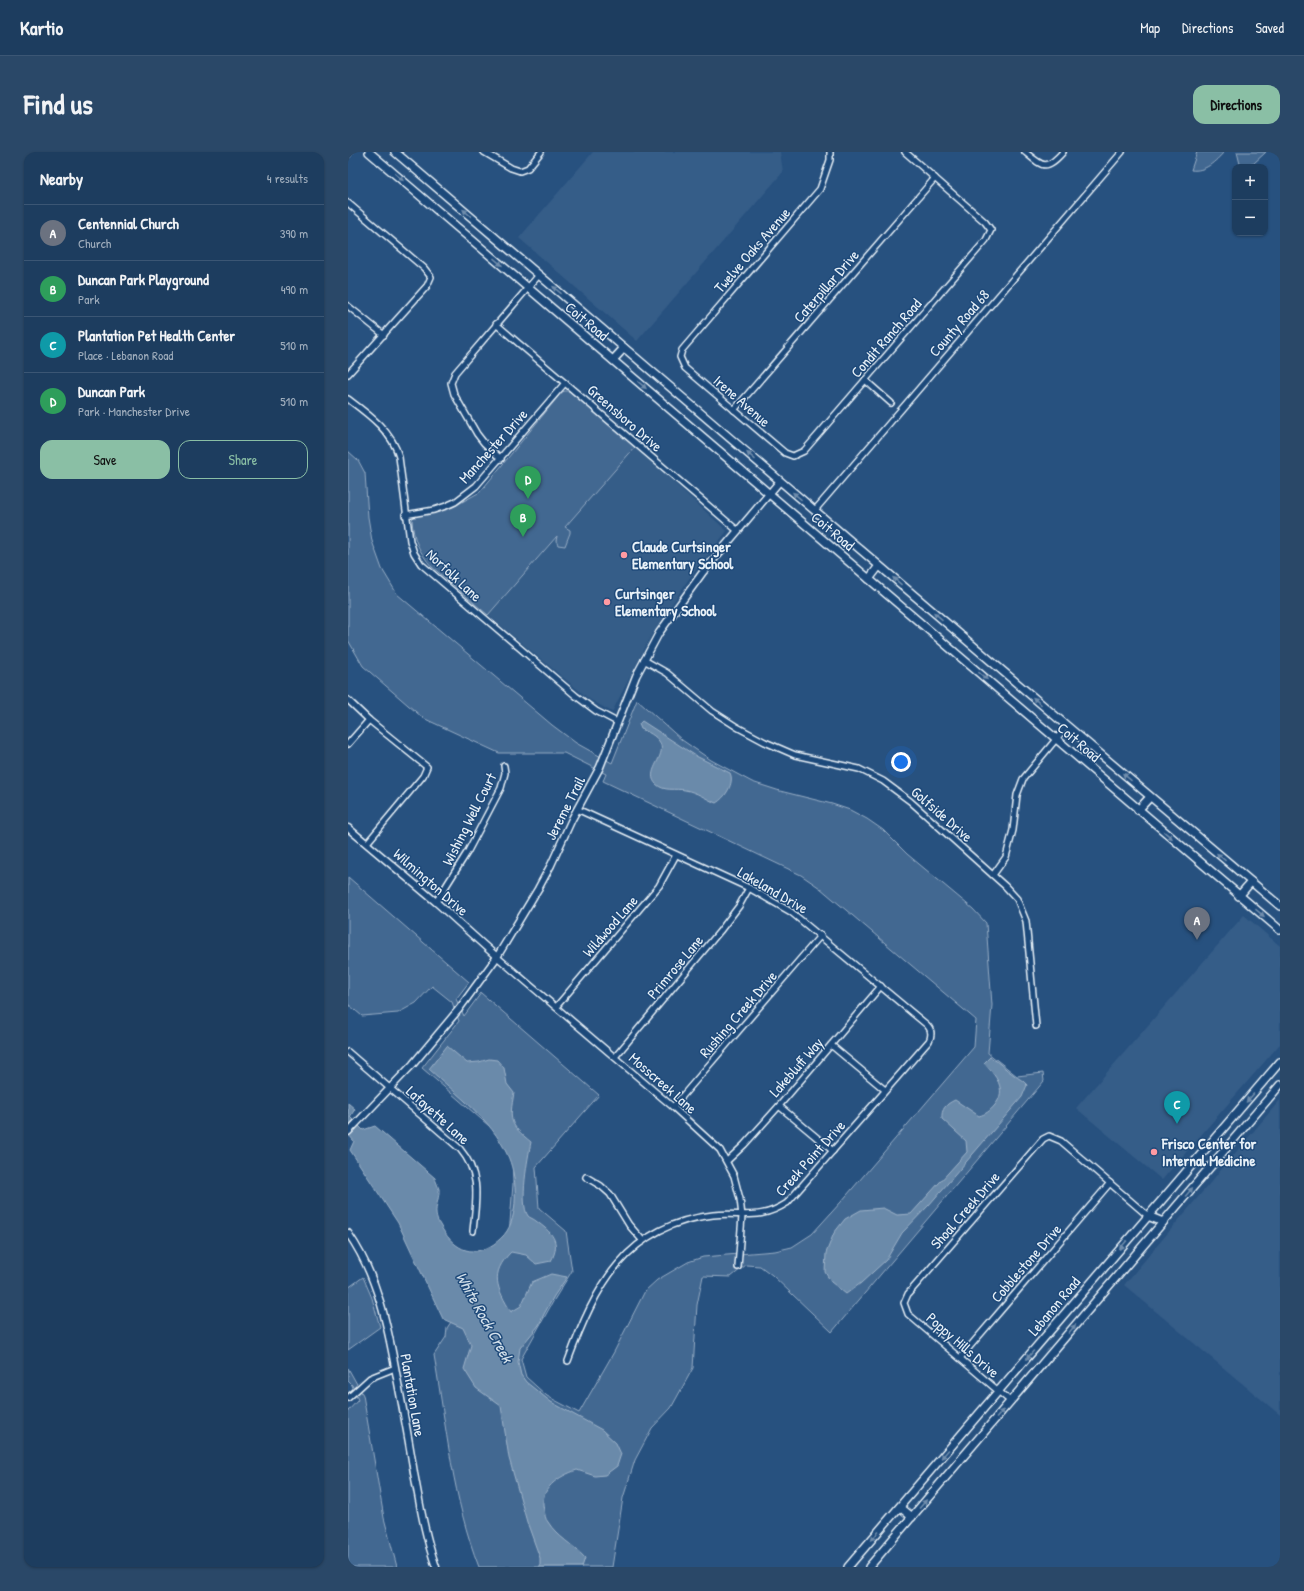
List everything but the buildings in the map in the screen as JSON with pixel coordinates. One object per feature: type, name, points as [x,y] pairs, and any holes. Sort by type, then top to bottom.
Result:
[{"type":"main road","name":"Coit Road","points":[[369,152],[1280,930]]},
{"type":"main road","name":"Coit Road","points":[[395,152],[1280,906]]},
{"type":"main road","points":[[613,360],[624,348]]},
{"type":"main road","points":[[869,579],[880,566]]},
{"type":"main road","points":[[1138,810],[1150,796]]},
{"type":"main road","points":[[1239,896],[1251,882]]},
{"type":"main road","name":"Lebanon Road","points":[[848,1567],[1280,1062]]},
{"type":"main road","points":[[1267,1078],[1279,1086]]},
{"type":"main road","name":"Lebanon Road","points":[[869,1567],[1279,1086]]},
{"type":"main road","points":[[1148,1216],[1164,1222]]},
{"type":"main road","points":[[1148,1216],[1157,1229]]},
{"type":"main road","points":[[900,1507],[912,1517]]},
{"type":"street","points":[[484,152],[511,168],[521,171],[528,168],[541,152]]},
{"type":"street","name":"Twelve Oaks Avenue","points":[[680,358],[682,350],[820,189],[830,160],[830,152]]},
{"type":"street","points":[[905,152],[935,178]]},
{"type":"street","points":[[1025,152],[1038,163],[1045,165],[1054,162],[1063,152]]},
{"type":"street","name":"County Road 68","points":[[815,510],[1122,152]]},
{"type":"street","name":"Condit Ranch Road","points":[[794,456],[804,452],[986,240],[991,230],[985,222],[935,178]]},
{"type":"street","name":"Caterpillar Drive","points":[[734,410],[935,178]]},
{"type":"street","points":[[348,203],[424,268],[431,277],[427,286],[348,374]]},
{"type":"street","points":[[500,458],[477,434],[454,394],[451,383],[455,373],[539,275]]},
{"type":"street","points":[[348,306],[384,335]]},
{"type":"street","name":"Greensboro Drive","points":[[496,324],[738,531]]},
{"type":"street","name":"Irene Avenue","points":[[680,358],[685,368],[785,453],[794,456]]},
{"type":"street","points":[[865,380],[891,403]]},
{"type":"street","name":"Manchester Drive","points":[[405,515],[434,510],[455,502],[476,486],[565,383]]},
{"type":"street","name":"Norfolk Lane","points":[[348,399],[369,415],[384,430],[396,447],[399,457],[405,515],[411,548],[421,564],[576,696],[596,711],[617,722]]},
{"type":"street","name":"Jereme Trail","points":[[348,1132],[390,1089],[452,1017],[497,957],[542,884],[600,767],[628,694],[659,633],[681,602],[780,481]]},
{"type":"street","name":"Golfside Drive","points":[[644,660],[667,673],[712,711],[765,742],[796,755],[859,769],[883,781],[910,801],[1005,886],[1016,899],[1026,921],[1036,1026]]},
{"type":"street","points":[[348,700],[369,720],[427,767],[423,776],[367,843]]},
{"type":"street","points":[[348,744],[369,720]]},
{"type":"street","points":[[993,875],[1006,857],[1013,830],[1016,796],[1023,779],[1067,726]]},
{"type":"street","name":"Wishing Well Court","points":[[436,902],[468,851],[501,788],[506,773],[504,766]]},
{"type":"street","name":"Lakeland Drive","points":[[578,809],[749,888],[791,912],[821,935],[927,1025],[931,1031]]},
{"type":"street","name":"Wilmington Drive","points":[[348,828],[436,902],[497,957]]},
{"type":"street","name":"Wildwood Lane","points":[[556,1007],[659,886],[676,855]]},
{"type":"street","name":"Primrose Lane","points":[[615,1057],[720,932],[739,906],[749,888]]},
{"type":"street","name":"Rushing Creek Drive","points":[[673,1107],[821,935]]},
{"type":"street","name":"Mosscreek Lane","points":[[497,957],[673,1107],[720,1150],[737,1183],[740,1199],[742,1216],[738,1267]]},
{"type":"street","name":"Lakebluff Way","points":[[727,1161],[744,1145],[779,1106],[881,986]]},
{"type":"street","name":"Creek Point Drive","points":[[568,1361],[592,1302],[604,1281],[624,1256],[642,1241],[659,1231],[689,1220],[722,1214],[742,1216],[764,1214],[776,1210],[787,1203],[929,1041],[931,1031]]},
{"type":"street","points":[[831,1045],[885,1090]]},
{"type":"street","name":"Lafayette Lane","points":[[348,1052],[460,1149],[469,1161],[476,1182],[473,1232]]},
{"type":"street","points":[[779,1106],[833,1151]]},
{"type":"street","name":"Shoal Creek Drive","points":[[904,1303],[908,1294],[1043,1139],[1049,1136],[1061,1141],[1110,1183]]},
{"type":"street","points":[[586,1177],[610,1194],[629,1225],[642,1241]]},
{"type":"street","points":[[1110,1183],[1148,1216]]},
{"type":"street","name":"Cobblestone Drive","points":[[960,1358],[1110,1183]]},
{"type":"street","name":"Plantation Lane","points":[[348,1233],[350,1240],[378,1291],[387,1325],[419,1501],[436,1567]]},
{"type":"street","name":"Poppy Hills Drive","points":[[904,1303],[908,1314],[1010,1401]]},
{"type":"street","points":[[348,1398],[370,1378],[395,1368]]},
{"type":"shaded area","points":[[593,152],[780,152],[783,172],[637,341],[519,238]]},
{"type":"shaded area","points":[[1197,152],[1224,152],[1213,163],[1205,168],[1191,170]]},
{"type":"shaded area","points":[[1237,152],[1266,152],[1253,164],[1240,164]]},
{"type":"shaded area","points":[[569,391],[635,447],[565,527],[570,530],[570,533],[565,546],[558,545],[556,541],[557,536],[488,615],[427,561],[415,539],[412,519],[416,515],[453,507],[480,492],[562,392]]},
{"type":"shaded area","name":"Claude Curtsinger Elementary School","points":[[635,447],[727,531],[688,580],[651,636],[612,712],[589,699],[488,615]]},
{"type":"shaded area","points":[[348,451],[358,460],[365,473],[368,517],[372,541],[382,569],[397,594],[552,725],[576,743],[612,763],[637,700],[682,740],[711,760],[752,782],[780,791],[832,804],[850,810],[867,819],[883,830],[907,854],[973,909],[986,923],[992,1005],[988,1053],[1017,1076],[1043,1073],[1044,1081],[832,1332],[772,1275],[760,1266],[746,1265],[731,1277],[703,1276],[697,1305],[693,1368],[671,1408],[652,1428],[635,1460],[623,1498],[612,1567],[479,1567],[470,1542],[456,1489],[434,1355],[446,1337],[447,1328],[509,1235],[513,1184],[512,1153],[496,1132],[422,1068],[459,1021],[452,1002],[432,986],[416,1003],[398,1013],[362,1016],[348,1004],[348,877],[469,982],[456,999],[464,1016],[481,993],[599,1095],[536,1167],[539,1208],[566,1231],[572,1271],[521,1359],[526,1377],[547,1396],[579,1413],[614,1352],[645,1291],[657,1280],[688,1262],[703,1257],[775,1251],[792,1247],[812,1234],[974,1047],[976,1020],[820,888],[801,875],[603,781],[606,774],[564,753],[499,753],[423,718],[363,666],[348,640]]},
{"type":"shaded area","points":[[1244,915],[1280,946],[1280,1044],[1162,1180],[1076,1108]]},
{"type":"shaded area","points":[[1280,1100],[1280,1415],[1124,1285]]},
{"type":"shaded area","points":[[363,1277],[372,1298],[380,1327],[348,1350],[348,1288]]},
{"type":"shaded area","points":[[348,1368],[363,1395],[384,1518],[397,1567],[348,1567],[348,1411],[358,1400],[352,1385],[348,1381]]},
{"type":"water","points":[[642,721],[696,756],[730,773],[730,786],[723,798],[716,803],[689,791],[681,789],[666,789],[656,784],[653,777],[653,771],[661,750],[660,743],[654,736],[641,729],[639,724]]},
{"type":"water","name":"White Rock Creek","points":[[447,1046],[467,1063],[489,1059],[497,1060],[504,1068],[507,1084],[514,1093],[511,1110],[512,1121],[518,1131],[531,1142],[524,1191],[525,1210],[528,1216],[550,1233],[555,1242],[554,1254],[551,1261],[536,1264],[526,1255],[511,1252],[504,1260],[498,1274],[499,1288],[502,1296],[511,1312],[521,1306],[532,1282],[551,1274],[567,1277],[554,1296],[539,1325],[520,1348],[518,1362],[521,1375],[526,1382],[551,1402],[602,1430],[616,1443],[621,1454],[617,1466],[605,1475],[595,1476],[577,1470],[557,1480],[547,1490],[544,1496],[543,1502],[546,1519],[561,1537],[585,1558],[582,1567],[540,1567],[540,1558],[527,1522],[509,1458],[501,1406],[476,1388],[464,1369],[471,1345],[463,1328],[443,1319],[398,1223],[350,1150],[354,1141],[348,1134],[348,1103],[355,1109],[350,1117],[363,1130],[375,1126],[435,1178],[439,1189],[436,1211],[437,1220],[450,1240],[462,1249],[477,1251],[485,1249],[503,1237],[511,1223],[515,1204],[515,1182],[513,1172],[507,1154],[492,1130],[462,1098],[429,1069]]},
{"type":"water","points":[[990,1057],[1027,1085],[1022,1097],[929,1205],[902,1233],[886,1260],[861,1283],[846,1294],[831,1282],[825,1272],[826,1253],[834,1233],[845,1219],[861,1210],[883,1208],[897,1215],[911,1214],[967,1152],[966,1141],[942,1119],[942,1112],[949,1103],[955,1100],[979,1116],[988,1112],[995,1105],[999,1099],[1000,1088],[996,1077],[984,1063]]},
{"type":"place","name":"Duncan Park","points":[[528,499]]},
{"type":"place","name":"Duncan Park Playground","points":[[523,537]]},
{"type":"place","name":"Claude Curtsinger Elementary School","points":[[624,555]]},
{"type":"place","name":"Curtsinger Elementary School","points":[[607,602]]},
{"type":"place","name":"Centennial Church","points":[[1197,940]]},
{"type":"place","name":"Plantation Pet Health Center","points":[[1177,1124]]},
{"type":"place","name":"Frisco Center for Internal Medicine","points":[[1154,1152]]}]
